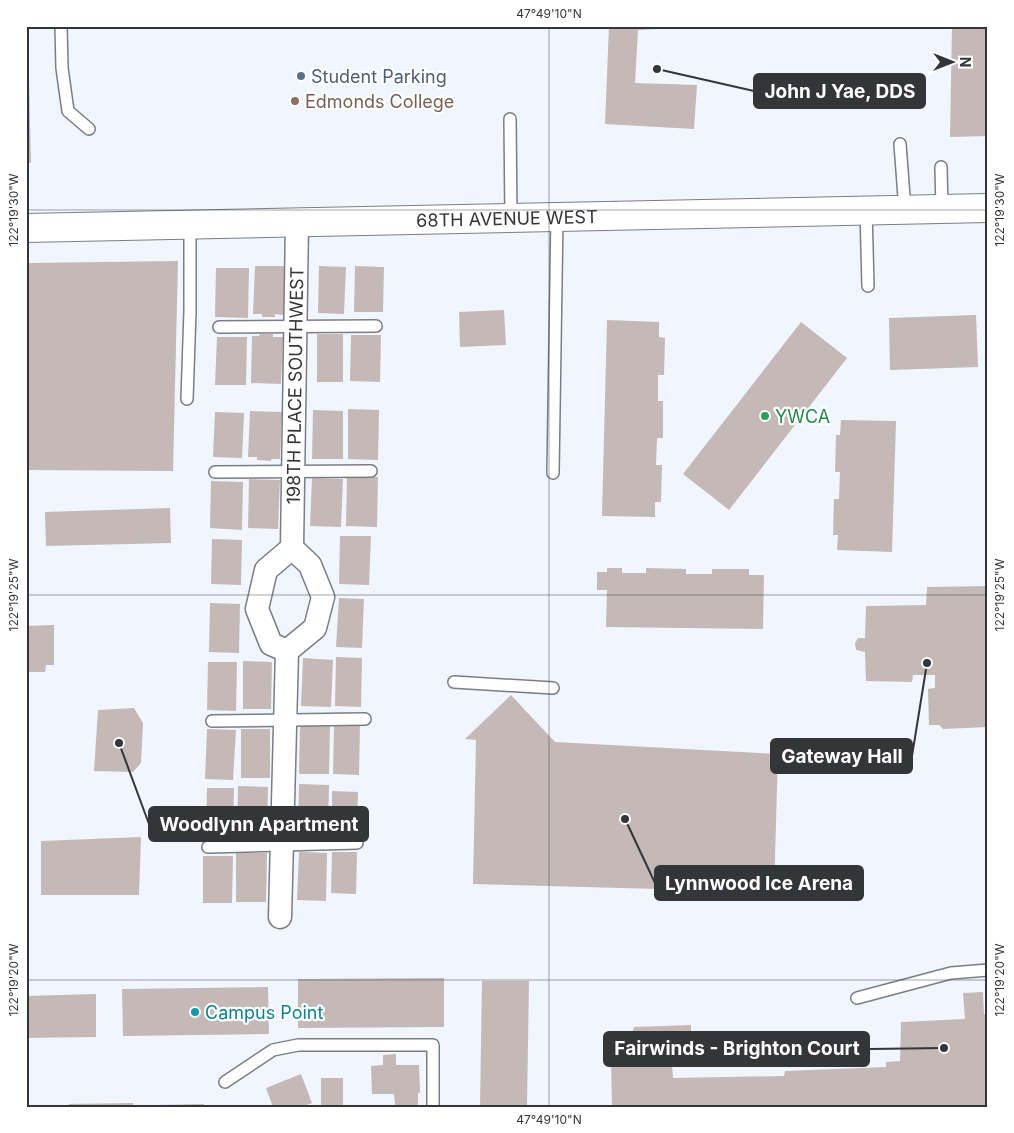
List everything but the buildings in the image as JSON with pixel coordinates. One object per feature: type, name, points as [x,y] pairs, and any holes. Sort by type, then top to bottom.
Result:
[{"type":"street","name":"68TH AVENUE WEST","points":[[26,228],[988,208]]},
{"type":"street","name":"198TH PLACE SOUTHWEST","points":[[292,548],[296,222]]},
{"type":"street","points":[[280,917],[287,651],[315,628],[323,598],[310,565],[292,548],[266,570],[257,609],[272,644],[287,651]]},
{"type":"lane","points":[[61,26],[62,68],[68,111],[89,129]]},
{"type":"lane","points":[[510,120],[511,218]]},
{"type":"lane","points":[[900,144],[905,210]]},
{"type":"lane","points":[[941,167],[942,209]]},
{"type":"lane","points":[[866,210],[868,286]]},
{"type":"lane","points":[[553,473],[557,217]]},
{"type":"lane","points":[[187,399],[190,224]]},
{"type":"lane","points":[[219,327],[376,326]]},
{"type":"lane","points":[[215,472],[372,471]]},
{"type":"lane","points":[[454,682],[553,688]]},
{"type":"lane","points":[[212,720],[365,719]]},
{"type":"lane","points":[[208,847],[358,843]]},
{"type":"lane","points":[[857,998],[951,973],[988,970]]},
{"type":"lane","points":[[225,1082],[274,1050],[298,1045],[433,1045],[432,1107]]},
{"type":"place","name":"John J Yae, DDS","points":[[657,69]]},
{"type":"place","name":"Student Parking","points":[[301,76]]},
{"type":"place","name":"Edmonds College","points":[[295,101]]},
{"type":"place","name":"YWCA","points":[[765,416]]},
{"type":"place","name":"Gateway Hall","points":[[927,663]]},
{"type":"place","name":"Woodlynn Apartment","points":[[119,743]]},
{"type":"place","name":"Lynnwood Ice Arena","points":[[625,819]]},
{"type":"place","name":"Campus Point","points":[[195,1012]]},
{"type":"place","name":"Fairwinds - Brighton Court","points":[[944,1048]]}]
